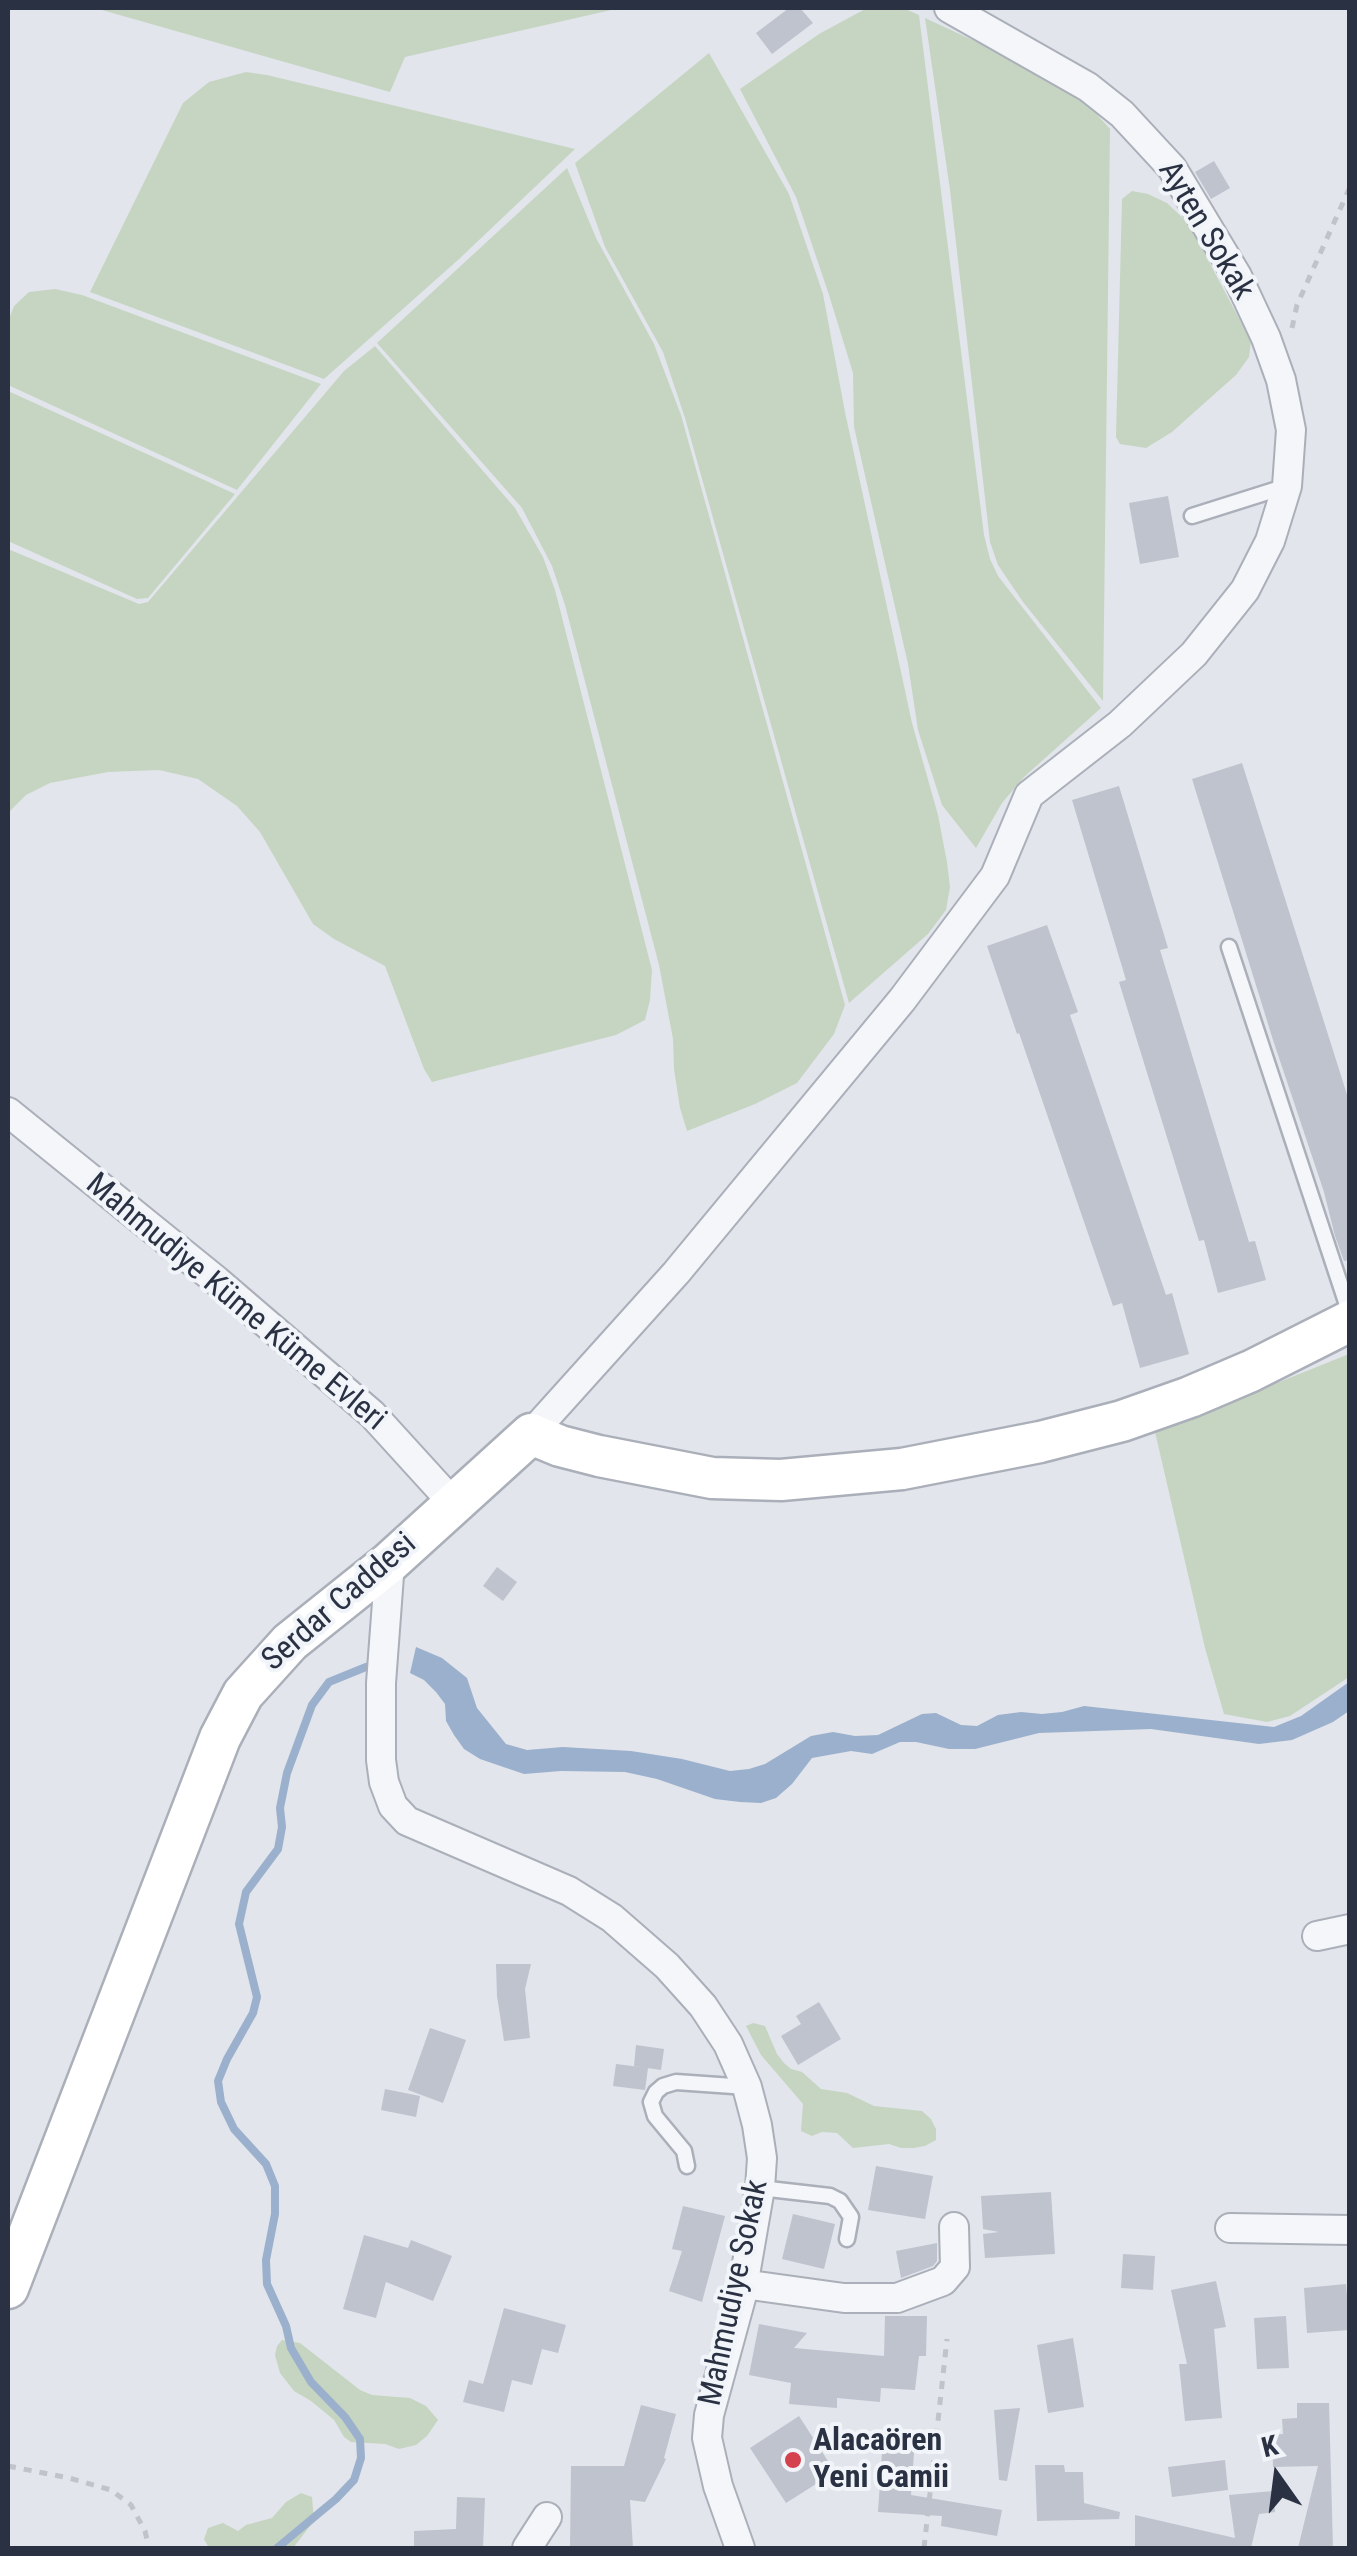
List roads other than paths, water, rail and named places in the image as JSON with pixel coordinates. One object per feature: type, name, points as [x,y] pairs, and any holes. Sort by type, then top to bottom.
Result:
[{"type":"street","name":"Ayten Sokak","points":[[531,1434],[676,1273],[902,1000],[996,876],[1030,795],[1120,724],[1194,654],[1245,590],[1270,541],[1287,486],[1292,430],[1281,380],[1266,338],[1236,276],[1172,168],[1122,114],[1088,87],[950,8]]},
{"type":"street","name":"Mahmudiye Küme Küme Evleri","points":[[8,1112],[217,1281],[372,1414],[452,1503]]},
{"type":"street","points":[[531,1434],[600,1456],[712,1478],[781,1480],[902,1469],[1040,1442],[1190,1398],[1252,1371],[1350,1317]]},
{"type":"street","name":"Serdar Caddesi","points":[[8,2288],[213,1754],[243,1694],[290,1642],[390,1562],[531,1434]]},
{"type":"street","name":"Mahmudiye Sokak","points":[[390,1562],[380,1683],[384,1782],[393,1806],[407,1821],[569,1891],[612,1918],[657,1956],[703,2006],[728,2044],[747,2087],[762,2158],[760,2188],[743,2284],[709,2416],[708,2438],[718,2486],[740,2548]]},
{"type":"street","points":[[1317,1936],[1350,1929]]},
{"type":"street","points":[[743,2284],[844,2298],[897,2298],[943,2282],[956,2268],[954,2227]]},
{"type":"street","points":[[1230,2228],[1350,2230]]},
{"type":"street","points":[[527,2548],[547,2517]]},
{"type":"lane","points":[[1192,516],[1287,486]]},
{"type":"lane","points":[[1230,947],[1350,1317]]},
{"type":"lane","points":[[687,2166],[684,2152],[655,2116],[651,2102],[656,2092],[676,2082],[747,2087]]},
{"type":"lane","points":[[760,2188],[830,2196],[840,2201],[851,2217],[847,2240]]},
{"type":"water","points":[[416,1647],[442,1658],[467,1678],[477,1708],[506,1744],[527,1750],[563,1747],[631,1751],[730,1771],[765,1764],[811,1736],[833,1732],[878,1735],[922,1714],[936,1713],[961,1725],[977,1726],[998,1715],[1062,1712],[1084,1706],[1274,1727],[1301,1716],[1349,1682],[1349,1711],[1292,1740],[1259,1744],[1151,1729],[1039,1733],[975,1749],[900,1742],[872,1754],[851,1751],[812,1758],[776,1798],[761,1803],[740,1802],[715,1799],[625,1772],[524,1774],[480,1759],[464,1749],[454,1735],[446,1721],[445,1704],[436,1692],[410,1673]]},
{"type":"waterway","points":[[277,2548],[354,2480],[361,2458],[360,2439],[311,2382],[291,2348],[286,2326],[267,2284],[275,2186],[266,2164],[234,2129],[221,2102],[218,2081],[253,2013],[257,1997],[239,1924],[246,1892],[278,1849],[287,1773],[312,1705],[329,1682],[366,1667]]},
{"type":"place","name":"Alacaören Yeni Camii","points":[[793,2460]]}]
